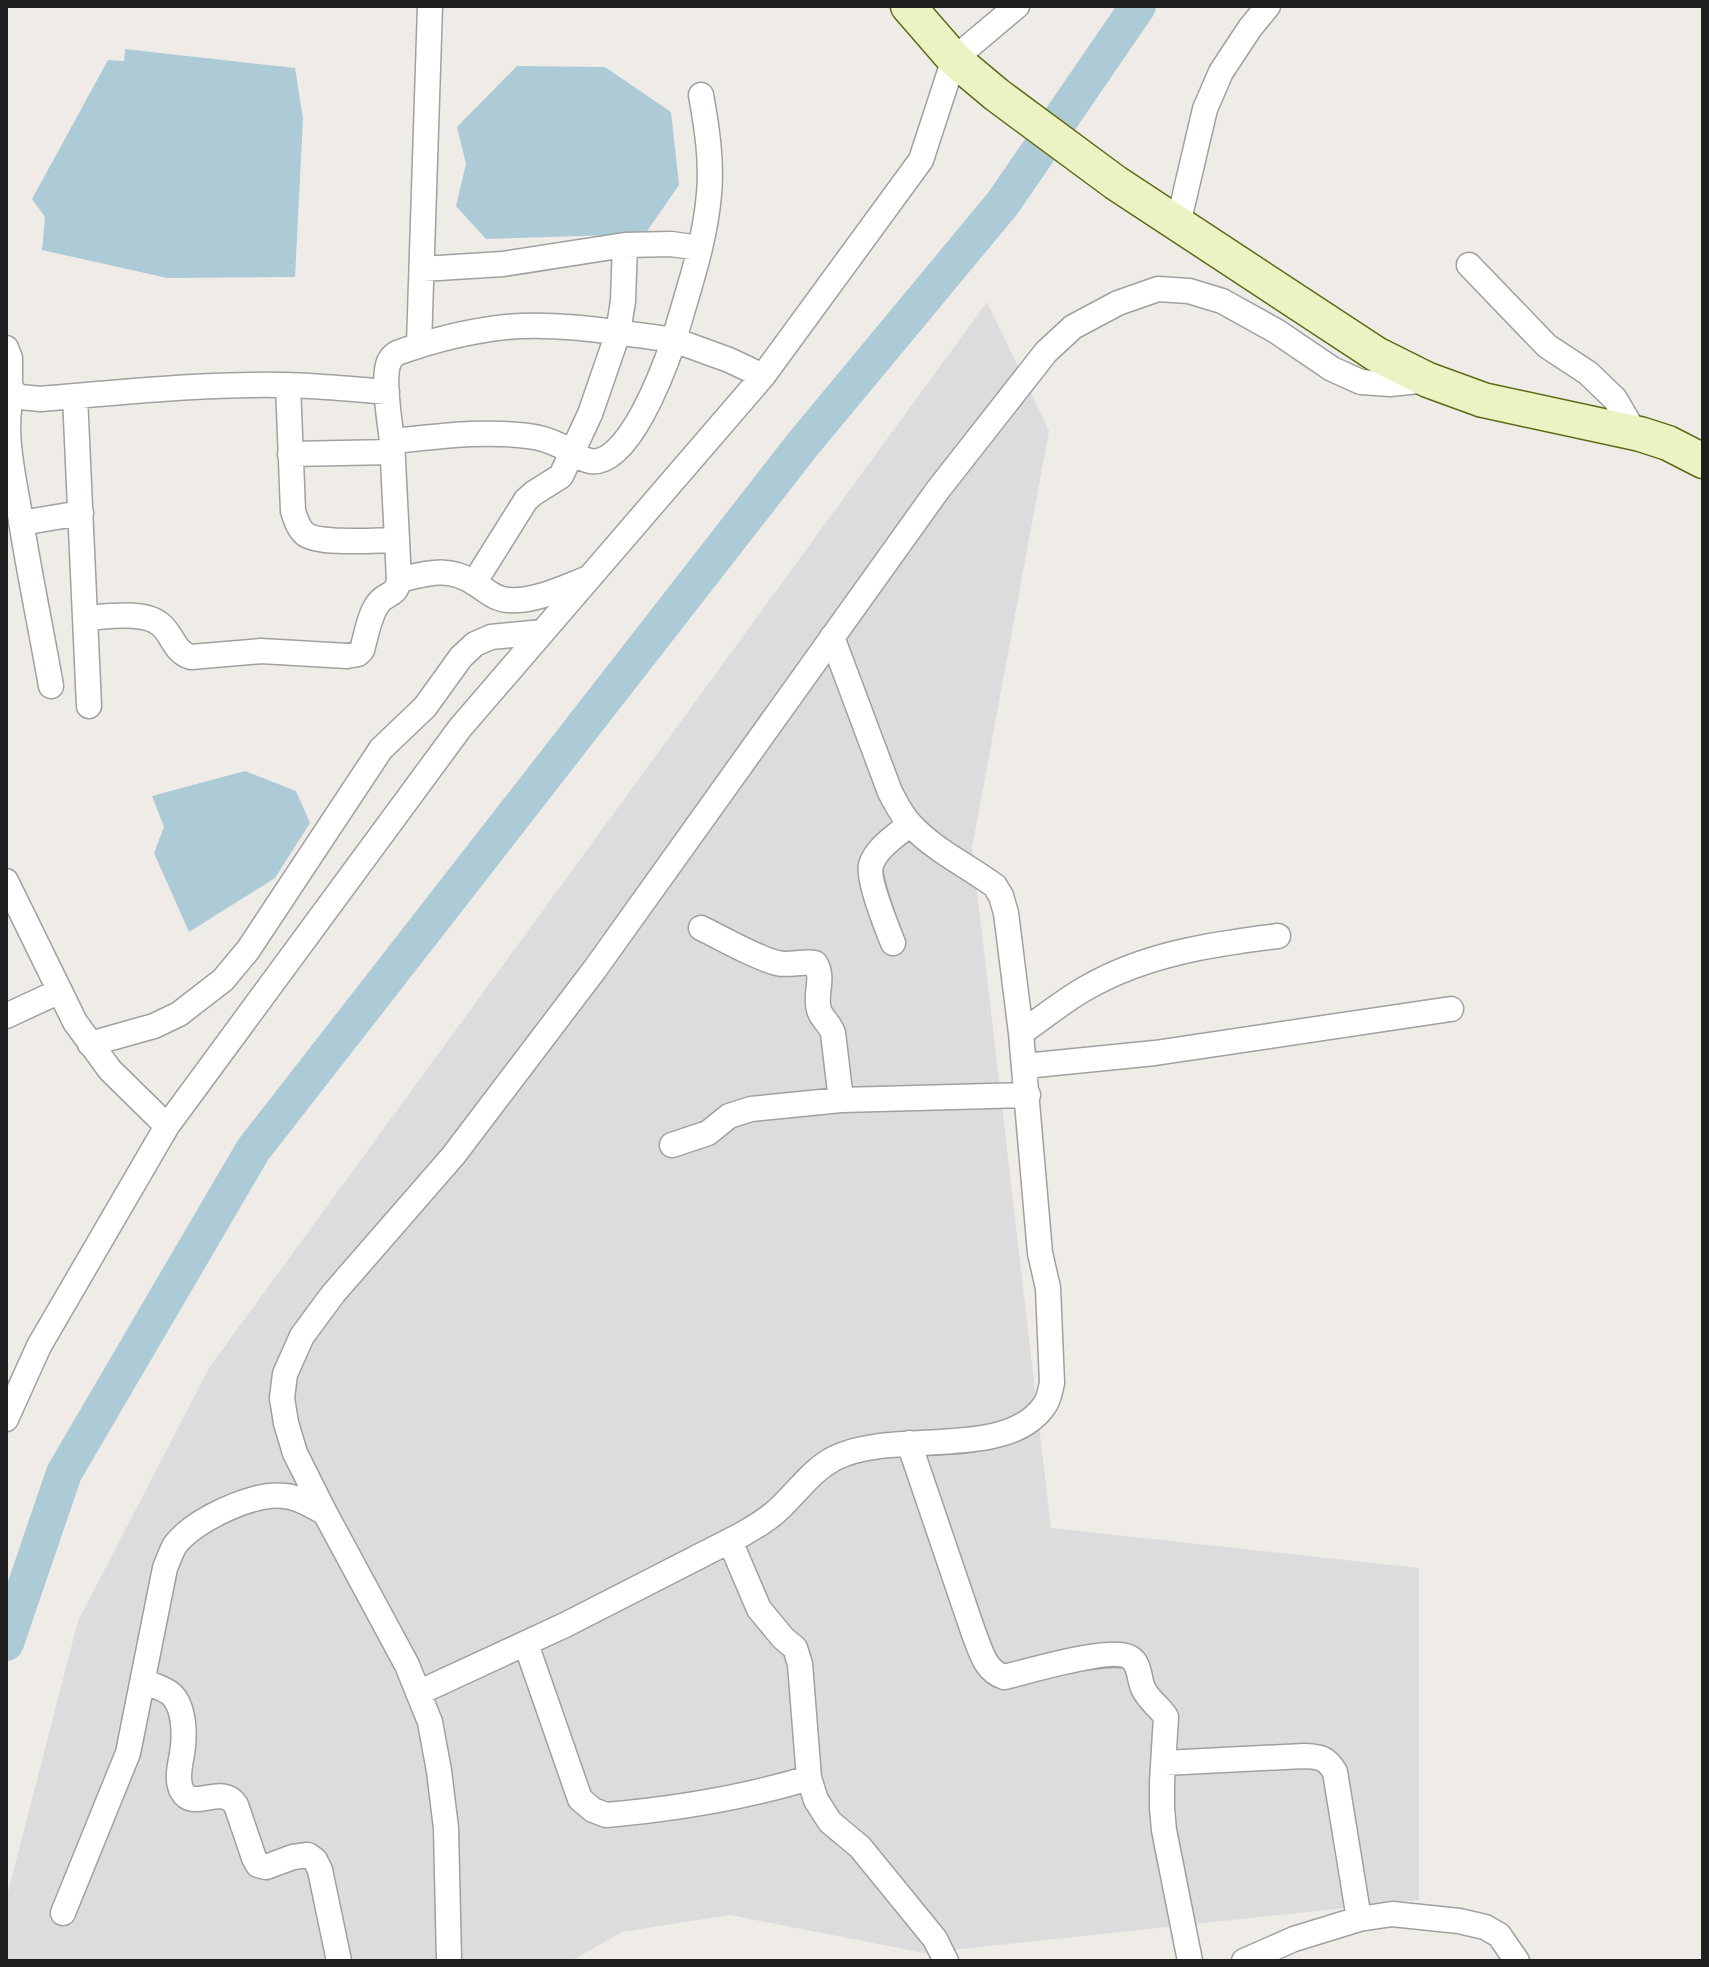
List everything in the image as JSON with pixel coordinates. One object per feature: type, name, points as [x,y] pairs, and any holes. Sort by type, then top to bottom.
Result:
[{"type":"street","points":[[419,345],[430,6]]},
{"type":"street","points":[[908,6],[954,59],[997,95],[1116,183],[1376,354],[1428,380],[1483,400],[1635,433],[1668,443],[1703,461]]},
{"type":"street","points":[[6,1419],[39,1346],[167,1126],[460,728],[763,376],[921,160],[954,59],[1017,6]]},
{"type":"street","points":[[1178,224],[1205,109],[1221,72],[1268,6]]},
{"type":"street","points":[[290,454],[482,435],[520,435],[560,446],[591,461],[602,461],[614,454],[635,427],[662,374],[700,248],[709,194],[709,140],[701,95]]},
{"type":"street","points":[[422,269],[503,264],[625,245],[671,244],[700,248]]},
{"type":"street","points":[[474,583],[526,500],[561,476],[590,414],[618,333],[623,301],[625,245]]},
{"type":"street","points":[[1469,265],[1547,346],[1588,373],[1615,399],[1635,433]]},
{"type":"street","points":[[449,1961],[446,1828],[430,1722],[401,1653],[295,1453],[282,1398],[285,1374],[302,1336],[333,1294],[453,1156],[586,981],[937,491],[1046,352],[1073,327],[1118,303],[1158,289],[1189,291],[1222,301],[1276,331],[1332,369],[1361,382],[1390,384],[1428,380]]},
{"type":"street","points":[[85,618],[148,617],[160,623],[183,654],[191,657],[261,651],[353,656],[362,650],[378,603],[394,593],[399,580],[387,367],[390,358],[397,353],[419,345],[508,327],[552,326],[674,340],[763,376]]},
{"type":"street","points":[[6,348],[10,358],[10,384],[13,392],[20,397],[41,399],[201,387],[288,385],[387,392]]},
{"type":"street","points":[[288,385],[293,511],[298,526],[308,536],[322,540],[397,540]]},
{"type":"street","points":[[13,392],[9,415],[10,448],[51,686]]},
{"type":"street","points":[[75,396],[89,706]]},
{"type":"street","points":[[21,523],[81,513]]},
{"type":"street","points":[[399,580],[443,572],[460,575],[495,598],[511,600],[530,598],[588,579]]},
{"type":"street","points":[[90,1044],[154,1026],[179,1014],[223,980],[248,950],[381,749],[425,707],[461,657],[475,644],[491,637],[542,632]]},
{"type":"street","points":[[418,1693],[526,1644],[730,1541],[781,1508],[814,1473],[835,1458],[855,1450],[889,1444],[996,1435],[1028,1422],[1044,1407],[1049,1397],[1052,1383],[1048,1288],[1040,1253],[1028,1095],[1006,913],[995,886],[939,849],[910,824],[890,792],[832,637]]},
{"type":"street","points":[[893,943],[870,868],[878,852],[910,824]]},
{"type":"street","points":[[9,895],[75,1022],[90,1044],[110,1070],[167,1126]]},
{"type":"street","points":[[701,928],[780,964],[815,963],[821,972],[819,1010],[833,1033],[841,1100]]},
{"type":"street","points":[[1021,1033],[1085,988],[1148,960],[1206,945],[1278,936]]},
{"type":"street","points":[[6,1016],[60,991]]},
{"type":"street","points":[[1025,1066],[1155,1053],[1451,1009]]},
{"type":"street","points":[[672,1145],[708,1133],[729,1116],[751,1109],[841,1100],[1028,1095]]},
{"type":"street","points":[[909,1443],[974,1634],[986,1664],[994,1674],[1004,1677],[1102,1654],[1122,1654],[1131,1658],[1137,1666],[1141,1686],[1166,1717],[1164,1830],[1190,1961]]},
{"type":"street","points":[[63,1913],[128,1753],[165,1568],[174,1546],[211,1515],[257,1498],[286,1496],[325,1513]]},
{"type":"street","points":[[730,1541],[759,1609],[795,1648],[800,1664],[809,1778],[816,1800],[830,1822],[860,1847],[935,1939],[946,1961]]},
{"type":"street","points":[[526,1644],[580,1799],[593,1810],[606,1815],[736,1797],[809,1778]]},
{"type":"street","points":[[143,1681],[169,1692],[179,1706],[184,1742],[179,1781],[186,1796],[193,1799],[223,1795],[231,1797],[258,1865],[266,1867],[308,1855],[315,1860],[320,1870],[339,1961]]},
{"type":"street","points":[[1164,1763],[1304,1756],[1329,1761],[1335,1772],[1359,1919]]},
{"type":"street","points":[[1244,1961],[1294,1939],[1359,1919],[1392,1914],[1485,1927],[1499,1935],[1517,1961]]},
{"type":"shaded area","points":[[987,302],[1049,431],[972,848],[1051,1528],[1419,1568],[1419,1900],[924,1953],[730,1915],[622,1932],[571,1961],[6,1961],[7,1896],[78,1621],[209,1368]]},
{"type":"water","points":[[125,49],[295,68],[303,118],[295,277],[167,278],[42,250],[45,217],[32,199],[108,60],[124,61]]},
{"type":"water","points":[[517,66],[605,67],[671,112],[679,185],[645,234],[486,239],[456,206],[466,164],[457,127]]},
{"type":"water","points":[[245,771],[296,791],[310,823],[275,878],[189,932],[154,853],[164,827],[152,796]]},
{"type":"waterway","points":[[6,1643],[64,1473],[253,1150],[803,444],[1003,203],[1138,6]]}]
